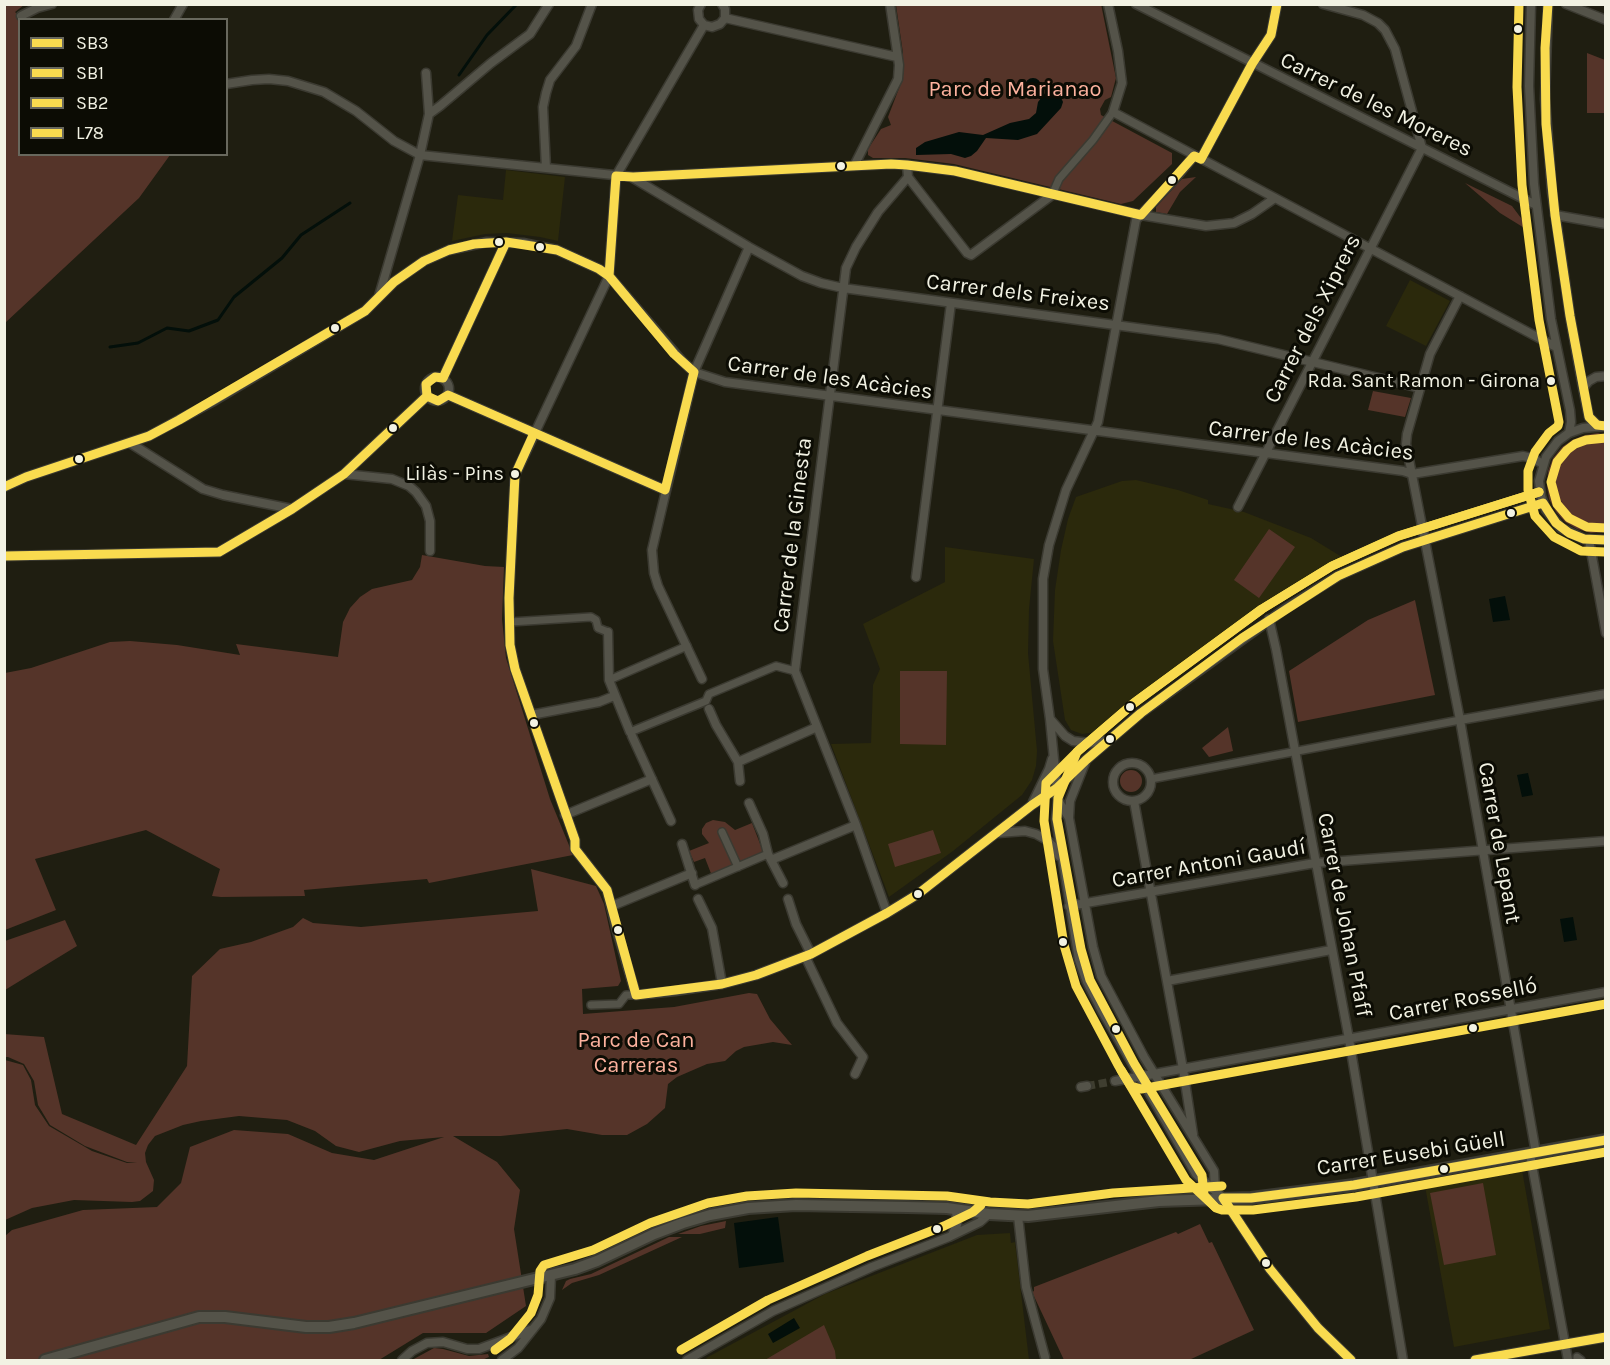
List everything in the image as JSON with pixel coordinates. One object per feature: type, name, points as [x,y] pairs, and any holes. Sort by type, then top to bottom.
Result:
[{"type":"street","points":[[21,16],[41,6],[52,4]]},
{"type":"street","points":[[175,18],[183,4]]},
{"type":"street","points":[[429,114],[490,63],[530,34],[549,4]]},
{"type":"street","points":[[546,168],[543,107],[546,93],[550,80],[576,46],[592,4]]},
{"type":"street","points":[[702,4],[698,14],[699,19],[704,25],[717,26],[725,18],[725,9],[722,4]]},
{"type":"street","points":[[854,166],[897,79],[897,57],[890,4]]},
{"type":"street","points":[[907,165],[908,177],[970,255],[1052,195],[1059,179],[1113,112],[1122,83],[1108,4]]},
{"type":"street","name":"Carrer de les Moreres","points":[[1136,4],[1536,205]]},
{"type":"street","points":[[1277,4],[1271,35],[1198,158],[1136,220],[1098,422],[1063,500],[1049,545],[1043,579],[1043,669],[1057,788],[1056,819],[1079,960],[1087,982],[1139,1077],[1197,1174],[1219,1194],[1270,1269],[1318,1328],[1351,1360]]},
{"type":"street","points":[[1323,4],[1363,15],[1378,23],[1385,30],[1395,49],[1422,148]]},
{"type":"street","points":[[1531,4],[1529,86],[1536,205],[1551,319],[1570,410],[1569,433]]},
{"type":"street","points":[[1548,4],[1545,48],[1545,116],[1555,215],[1589,417],[1601,426]]},
{"type":"street","points":[[1566,4],[1605,20]]},
{"type":"street","points":[[725,18],[897,57]]},
{"type":"street","points":[[636,995],[607,890],[576,849],[515,669],[510,645],[509,598],[515,475],[609,276],[616,176],[704,25]]},
{"type":"street","points":[[379,298],[420,155],[429,114],[426,73]]},
{"type":"street","points":[[228,84],[252,80],[279,80],[324,92],[356,111],[393,141],[420,155],[633,177],[907,165],[955,171],[1191,225],[1221,226],[1245,218],[1275,198]]},
{"type":"street","points":[[1113,112],[1556,347]]},
{"type":"street","name":"Carrer dels Xiprers","points":[[1238,507],[1422,148]]},
{"type":"street","name":"Carrer dels Freixes","points":[[633,177],[802,276],[843,288],[1218,339],[1420,388]]},
{"type":"street","name":"Carrer de la Ginesta","points":[[887,914],[856,825],[795,671],[846,268],[878,212],[908,177]]},
{"type":"street","points":[[1555,215],[1605,224]]},
{"type":"street","points":[[443,378],[506,242]]},
{"type":"street","name":"Carrer de les Acàcies","points":[[4,487],[26,477],[149,436],[212,402],[365,311],[394,282],[424,261],[474,244],[506,242],[557,250],[599,269],[609,276],[674,354],[694,372],[725,382],[1412,474],[1523,456],[1542,464]]},
{"type":"street","points":[[702,679],[658,586],[652,563],[654,537],[694,372],[749,247]]},
{"type":"street","name":"Carrer de Lepant","points":[[1460,296],[1430,354],[1407,439],[1460,720],[1568,1360]]},
{"type":"street","points":[[916,577],[951,303]]},
{"type":"street","points":[[1583,388],[1596,377],[1605,376]]},
{"type":"street","points":[[427,396],[425,388],[428,381],[435,377],[443,378],[449,387],[448,395]]},
{"type":"street","points":[[448,395],[665,490]]},
{"type":"street","points":[[427,396],[438,401],[448,395]]},
{"type":"street","points":[[4,556],[212,553],[226,549],[344,474],[427,396]]},
{"type":"street","points":[[1601,426],[1569,433],[1551,448],[1542,464],[1539,481],[1543,503],[1550,517],[1561,528],[1589,540],[1605,540]]},
{"type":"street","points":[[130,443],[203,489],[292,509]]},
{"type":"street","points":[[344,474],[392,479],[410,486],[426,506],[430,521],[430,551]]},
{"type":"street","points":[[591,1005],[618,1004],[626,995],[722,984],[756,975],[808,955],[887,914],[918,894],[1057,788],[1141,713],[1269,619],[1338,576],[1403,547],[1543,503]]},
{"type":"street","points":[[1589,540],[1605,633]]},
{"type":"street","points":[[510,622],[591,618],[596,620],[598,628],[608,632],[609,680],[614,696],[671,821]]},
{"type":"street","name":"Carrer de Johan Pfaff","points":[[1269,619],[1349,1040],[1403,1360]]},
{"type":"street","points":[[609,680],[687,646]]},
{"type":"street","points":[[631,734],[706,701],[709,694],[776,666],[795,671]]},
{"type":"street","points":[[1151,779],[1605,694]]},
{"type":"street","points":[[531,715],[599,702],[614,696]]},
{"type":"street","points":[[709,709],[738,762],[740,780]]},
{"type":"street","points":[[1050,719],[1065,736],[1073,741],[1089,744],[1108,741]]},
{"type":"street","points":[[738,762],[817,727]]},
{"type":"street","points":[[1032,805],[1049,769],[1053,753]]},
{"type":"street","points":[[1086,760],[1070,801],[1069,818],[1092,947],[1101,976],[1154,1073],[1214,1171],[1219,1194]]},
{"type":"street","points":[[1125,764],[1137,764],[1147,770],[1151,779],[1148,793],[1134,801],[1127,800],[1116,792],[1113,778],[1125,764]]},
{"type":"street","points":[[564,815],[652,779]]},
{"type":"street","points":[[1058,800],[1069,818]]},
{"type":"street","points":[[1134,801],[1183,1069],[1193,1138]]},
{"type":"street","points":[[749,803],[783,883]]},
{"type":"street","points":[[682,844],[695,885],[738,867],[856,825]]},
{"type":"street","points":[[997,833],[1024,831],[1036,834],[1054,847],[1063,863]]},
{"type":"street","points":[[722,832],[738,867]]},
{"type":"street","name":"Carrer Antoni Gaudí","points":[[1070,906],[1315,863],[1605,841]]},
{"type":"street","points":[[612,906],[692,873]]},
{"type":"street","points":[[698,899],[712,928],[722,984]]},
{"type":"street","points":[[788,899],[808,955],[837,1023],[863,1057],[855,1074]]},
{"type":"street","points":[[1167,981],[1331,950]]},
{"type":"street","name":"Carrer Rosselló","points":[[1115,1082],[1154,1073],[1349,1040],[1605,992]]},
{"type":"street","name":"Carrer Eusebi Güell","points":[[45,1360],[199,1317],[225,1317],[286,1325],[329,1327],[354,1323],[551,1275],[597,1261],[683,1223],[748,1208],[796,1205],[956,1209],[1018,1216],[1056,1214],[1219,1194],[1251,1198],[1372,1181],[1605,1140]]},
{"type":"street","points":[[949,1237],[955,1232],[957,1225],[956,1209]]},
{"type":"street","points":[[687,1360],[773,1311],[949,1237],[980,1222],[989,1214]]},
{"type":"street","points":[[1018,1216],[1026,1287],[1045,1357]]},
{"type":"street","points":[[497,1343],[502,1360],[518,1348],[541,1319],[550,1298],[551,1275]]},
{"type":"street","points":[[402,1360],[420,1346],[435,1342],[479,1350],[533,1329]]},
{"type":"street","points":[[1475,1360],[1605,1337]]},
{"type":"shaded area","points":[[1030,78],[1036,78],[1041,86],[1039,92],[1030,94],[1025,89],[1025,83]]},
{"type":"shaded area","points":[[1049,88],[1059,93],[1063,102],[1061,108],[1037,134],[1018,140],[986,138],[977,151],[965,158],[951,154],[916,155],[916,148],[925,142],[959,132],[983,135],[1010,123],[1029,119],[1036,113],[1038,102]]},
{"type":"shaded area","points":[[506,170],[565,177],[558,241],[507,233],[485,234],[452,241],[458,195],[503,200]]},
{"type":"shaded area","points":[[1410,280],[1450,301],[1426,346],[1386,326]]},
{"type":"shaded area","points":[[1136,480],[1208,500],[1208,504],[1244,512],[1311,538],[1342,557],[1241,620],[1096,732],[1082,734],[1071,730],[1065,720],[1053,641],[1055,590],[1061,550],[1076,497],[1122,481]]},
{"type":"shaded area","points":[[945,547],[1034,559],[1029,609],[1028,653],[1037,751],[1036,766],[1032,780],[1022,795],[953,851],[889,897],[831,744],[871,743],[873,685],[880,669],[863,624],[945,582]]},
{"type":"shaded area","points":[[1505,596],[1510,620],[1493,622],[1489,599]]},
{"type":"shaded area","points":[[1528,773],[1533,795],[1522,797],[1517,775]]},
{"type":"shaded area","points":[[1573,917],[1577,940],[1564,942],[1560,919]]},
{"type":"shaded area","points":[[1522,1170],[1550,1329],[1454,1347],[1425,1186]]},
{"type":"shaded area","points":[[778,1217],[784,1262],[739,1268],[734,1223]]},
{"type":"shaded area","points":[[1010,1233],[1011,1243],[1015,1242],[1029,1360],[708,1360],[706,1358],[825,1294],[977,1235]]},
{"type":"shaded area","points":[[794,1318],[800,1328],[773,1343],[768,1334]]},
{"type":"green space","name":"Parc de Marianao","points":[[1101,4],[1116,78],[1111,97],[1105,100],[1100,109],[1101,115],[1172,153],[1172,164],[1133,201],[1121,204],[954,164],[905,158],[873,158],[868,155],[868,149],[881,129],[891,125],[888,117],[903,78],[903,53],[896,5]]},
{"type":"green space","points":[[5,5],[24,5],[15,12],[21,18],[18,18],[18,156],[169,156],[139,198],[5,323]]},
{"type":"green space","points":[[1587,53],[1605,60],[1605,113],[1587,113]]},
{"type":"green space","points":[[1196,177],[1180,192],[1167,214],[1156,212],[1156,207],[1182,179]]},
{"type":"green space","points":[[1465,183],[1512,206],[1526,229],[1500,213]]},
{"type":"green space","points":[[1373,391],[1411,398],[1405,417],[1368,410]]},
{"type":"green space","points":[[1598,433],[1605,435],[1605,532],[1591,533],[1565,522],[1556,512],[1549,499],[1548,471],[1553,458],[1562,447],[1572,440]]},
{"type":"green space","points":[[1269,529],[1295,547],[1259,598],[1234,580]]},
{"type":"green space","points":[[422,555],[504,567],[502,619],[506,658],[550,799],[573,855],[429,883],[427,879],[304,890],[305,896],[221,897],[212,896],[220,869],[146,830],[35,859],[56,910],[5,930],[5,673],[31,668],[110,642],[130,641],[177,645],[240,655],[236,644],[338,657],[343,622],[350,608],[372,589],[412,580],[420,567]]},
{"type":"green space","points":[[1415,600],[1435,695],[1298,722],[1289,671],[1368,620]]},
{"type":"green space","points":[[900,671],[947,671],[946,745],[900,744]]},
{"type":"green space","points":[[1228,727],[1233,751],[1209,757],[1202,748]]},
{"type":"green space","points":[[1127,770],[1135,770],[1142,777],[1142,785],[1135,792],[1127,792],[1120,785],[1120,777]]},
{"type":"green space","points":[[713,820],[725,822],[735,830],[752,823],[764,854],[712,876],[705,858],[694,862],[689,851],[709,843],[702,834],[702,829],[706,823]]},
{"type":"green space","points":[[933,830],[941,853],[895,867],[888,844]]},
{"type":"green space","name":"Parc de Can Carreras","points":[[531,869],[596,886],[604,904],[621,981],[618,986],[582,989],[583,1014],[674,1007],[749,993],[757,994],[770,1019],[792,1045],[773,1042],[744,1047],[725,1061],[707,1064],[677,1077],[668,1084],[665,1108],[647,1124],[627,1135],[602,1135],[567,1129],[501,1136],[453,1136],[497,1162],[520,1190],[514,1229],[526,1306],[486,1333],[423,1333],[379,1360],[5,1360],[5,1236],[12,1230],[83,1210],[157,1207],[181,1183],[190,1147],[234,1130],[288,1134],[332,1153],[374,1160],[444,1137],[400,1141],[359,1152],[336,1146],[315,1131],[287,1120],[239,1116],[201,1121],[155,1136],[148,1145],[145,1153],[146,1162],[154,1180],[153,1191],[140,1201],[74,1200],[32,1208],[5,1220],[5,1060],[23,1065],[31,1080],[35,1105],[49,1126],[92,1151],[127,1163],[137,1162],[127,1162],[85,1146],[50,1125],[38,1105],[34,1081],[24,1064],[5,1057],[4,1034],[44,1037],[62,1114],[136,1145],[187,1066],[192,976],[220,949],[251,942],[293,927],[303,918],[313,923],[361,927],[538,911]]},
{"type":"green space","points":[[65,920],[77,946],[5,990],[5,941]]},
{"type":"green space","points":[[1483,1183],[1496,1255],[1444,1265],[1430,1193]]},
{"type":"green space","points":[[726,1221],[725,1228],[700,1234],[678,1234],[701,1226]]},
{"type":"green space","points":[[1200,1224],[1209,1243],[1212,1242],[1254,1330],[1189,1360],[1064,1360],[1032,1292],[1034,1287]]},
{"type":"green space","points":[[669,1237],[682,1237],[599,1275],[572,1283],[562,1290],[566,1281],[570,1279],[591,1274]]},
{"type":"green space","points":[[824,1325],[835,1351],[836,1360],[765,1360]]},
{"type":"green space","points":[[434,1348],[469,1356],[488,1354],[489,1357],[482,1360],[412,1360]]},
{"type":"waterway","points":[[459,75],[487,35],[517,4]]},
{"type":"waterway","points":[[110,347],[138,343],[167,328],[189,331],[218,320],[234,297],[282,258],[301,235],[350,203]]},
{"type":"tunnel","points":[[1087,1086],[1115,1081]]},
{"type":"transit line","name":"SB3","points":[[609,276],[616,176],[907,165],[955,171],[1141,215],[1194,156],[1201,159],[1252,64],[1271,35],[1277,4]]},
{"type":"transit line","name":"SB1","points":[[1519,4],[1517,87],[1522,185],[1539,320],[1559,422],[1535,452],[1528,471],[1528,490],[1535,516],[1554,537],[1581,551],[1605,552]]},
{"type":"transit line","name":"SB3","points":[[1548,4],[1545,48],[1546,124],[1555,215],[1570,316],[1589,417],[1597,425],[1606,426]]},
{"type":"transit line","name":"SB3","points":[[4,487],[26,477],[149,436],[179,420],[365,311],[394,282],[424,261],[449,250],[474,244],[506,242]]},
{"type":"transit line","name":"SB3","points":[[506,242],[557,250],[599,269],[609,276],[674,354],[694,372],[665,490],[448,395],[438,401],[427,396],[426,384],[435,377],[443,378],[506,242]]},
{"type":"transit line","name":"SB3","points":[[4,556],[219,552],[292,509],[344,474],[427,396]]},
{"type":"transit line","name":"SB3","points":[[534,433],[515,475],[509,598],[510,645],[515,669],[575,840],[575,849],[607,890],[636,995],[722,984],[756,975],[811,954],[887,913],[918,894],[1057,788],[1141,713],[1242,638],[1338,576],[1403,547],[1543,503],[1556,523],[1569,533],[1584,539],[1606,540]]},
{"type":"transit line","name":"SB2","points":[[1606,438],[1586,440],[1567,450],[1557,462],[1551,482],[1557,504],[1569,518],[1587,527],[1606,528]]},
{"type":"transit line","name":"SB1","points":[[1539,492],[1398,536],[1332,566],[1262,609],[1134,703],[1077,752],[1058,798],[1057,819],[1081,949],[1090,980],[1134,1063],[1202,1175],[1204,1195],[1216,1208],[1253,1210],[1356,1197],[1606,1152]]},
{"type":"transit line","name":"SB2","points":[[1215,1207],[1186,1180],[1118,1065],[1076,986],[1064,945],[1044,821],[1046,783],[1078,751],[1134,703],[1262,609],[1332,566],[1399,536],[1539,492]]},
{"type":"transit line","name":"SB1","points":[[1121,1070],[1131,1086],[1141,1089],[1606,1004]]},
{"type":"transit line","name":"L78","points":[[1223,1198],[1251,1198],[1354,1185],[1606,1140]]},
{"type":"transit line","name":"SB2","points":[[495,1350],[510,1339],[531,1313],[538,1295],[540,1271],[544,1265],[593,1250],[650,1223],[708,1203],[747,1196],[796,1193],[947,1196],[1028,1204],[1113,1193],[1222,1186]]},
{"type":"transit line","name":"L78","points":[[1223,1198],[1270,1269],[1318,1328],[1351,1360]]},
{"type":"transit line","name":"SB2","points":[[681,1350],[768,1300],[867,1256],[944,1226],[973,1212],[981,1205]]},
{"type":"transit line","name":"L78","points":[[1475,1360],[1606,1337]]},
{"type":"place","name":"Rda. Sant Ramon - Girona","points":[[1551,381]]},
{"type":"place","name":"Lilàs - Pins","points":[[515,474]]}]
